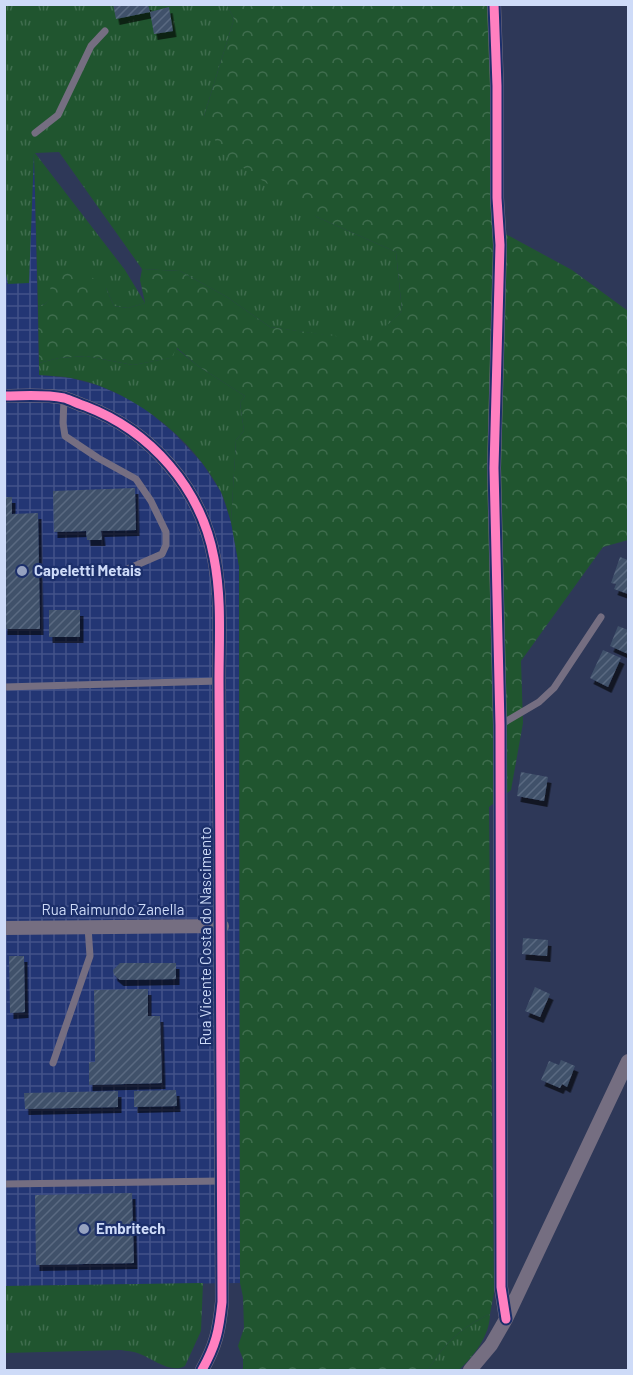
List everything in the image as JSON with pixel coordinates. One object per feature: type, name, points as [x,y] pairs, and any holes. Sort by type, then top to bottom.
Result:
[{"type":"street","points":[[494,4],[497,86],[496,198],[500,246],[494,468],[500,725],[501,1287],[506,1319]]},
{"type":"street","name":"Rua Vicente Costa do Nascimento","points":[[4,396],[64,399],[108,415],[146,439],[176,472],[194,500],[207,528],[214,559],[218,595],[222,926],[222,1302],[220,1328],[214,1348],[202,1371]]},
{"type":"street","name":"Rua Raimundo Zanella","points":[[4,928],[222,926]]},
{"type":"street","points":[[470,1371],[491,1345],[506,1319],[625,1074],[628,1061]]},
{"type":"lane","points":[[35,133],[58,115],[91,46],[105,32]]},
{"type":"lane","points":[[64,399],[65,436],[136,479],[151,501],[166,532],[166,545],[162,554],[123,571]]},
{"type":"lane","points":[[500,725],[539,702],[554,688],[601,617]]},
{"type":"lane","points":[[4,687],[219,681]]},
{"type":"lane","points":[[53,1063],[90,956],[88,927]]},
{"type":"lane","points":[[4,1184],[222,1180]]},
{"type":"shaded area","points":[[34,151],[39,375],[71,378],[100,386],[138,403],[173,432],[202,463],[221,492],[231,522],[239,566],[240,1283],[5,1286],[4,152]]},
{"type":"green space","points":[[500,4],[500,231],[572,270],[628,311],[628,540],[603,547],[521,661],[523,723],[511,790],[489,807],[494,1293],[490,1314],[454,1337],[428,1370],[243,1370],[243,1359],[238,1346],[244,1328],[240,1283],[239,566],[231,522],[236,440],[244,431],[240,403],[245,396],[198,366],[177,348],[171,358],[133,365],[86,356],[59,358],[39,363],[38,306],[45,304],[51,298],[50,283],[61,272],[75,271],[90,276],[106,288],[114,306],[128,308],[145,303],[140,280],[142,269],[180,271],[227,297],[270,327],[371,341],[402,311],[396,252],[317,217],[221,153],[204,116],[234,19],[227,5]]},
{"type":"green space","points":[[4,5],[227,5],[234,19],[204,116],[317,217],[396,252],[402,311],[371,342],[270,327],[227,297],[180,271],[142,269],[59,152],[35,153],[125,270],[145,303],[128,308],[114,306],[106,288],[52,298],[38,306],[34,153],[29,283],[8,284],[4,266]]},
{"type":"green space","points":[[176,348],[198,366],[245,396],[240,403],[244,431],[236,440],[231,522],[221,492],[209,472],[177,435],[158,419],[116,393],[94,384],[67,377],[39,375],[39,363],[59,358],[86,356],[133,365],[170,358]]},
{"type":"green space","points":[[203,1283],[201,1331],[185,1366],[180,1368],[168,1367],[137,1353],[120,1350],[5,1353],[5,1286]]},
{"type":"green space","points":[[490,1314],[487,1330],[480,1345],[459,1370],[428,1370],[454,1337]]},
{"type":"building","points":[[113,4],[148,4],[150,12],[116,19]]},
{"type":"building","points":[[169,7],[173,31],[154,34],[150,12]]},
{"type":"building","points":[[135,488],[136,530],[101,531],[102,540],[87,540],[86,531],[54,532],[53,491]]},
{"type":"building","name":"Capeletti Metais","points":[[4,497],[12,497],[12,514],[38,513],[40,629],[4,629]]},
{"type":"building","points":[[620,557],[628,560],[628,594],[614,589],[616,584],[611,583]]},
{"type":"building","points":[[49,610],[80,610],[80,637],[49,637]]},
{"type":"building","points":[[618,626],[628,630],[628,654],[610,646]]},
{"type":"building","points":[[603,650],[621,658],[608,687],[590,678]]},
{"type":"building","points":[[521,772],[548,777],[544,801],[517,796]]},
{"type":"building","points":[[523,938],[548,940],[547,956],[522,954]]},
{"type":"building","points":[[9,956],[24,956],[25,1012],[10,1013]]},
{"type":"building","points":[[120,963],[176,963],[176,979],[120,980],[114,975],[113,970]]},
{"type":"building","points":[[535,987],[550,994],[540,1017],[525,1011]]},
{"type":"building","points":[[148,989],[148,1016],[160,1016],[162,1083],[89,1085],[89,1062],[95,1062],[94,990]]},
{"type":"building","points":[[561,1060],[575,1066],[567,1087],[562,1084],[560,1088],[541,1080],[549,1061],[559,1065]]},
{"type":"building","points":[[176,1090],[177,1106],[134,1107],[134,1091]]},
{"type":"building","points":[[118,1091],[118,1107],[25,1109],[24,1093]]},
{"type":"building","name":"Embritech","points":[[132,1193],[134,1263],[36,1265],[35,1195]]},
{"type":"cycle path","points":[[494,4],[497,198],[500,245],[494,468],[500,725],[501,1287],[506,1319]]},
{"type":"cycle path","points":[[4,396],[64,398],[109,417],[131,430],[169,465],[185,486],[198,508],[214,558],[219,620],[222,1302],[216,1338],[202,1370]]},
{"type":"place","name":"Capeletti Metais","points":[[22,571]]},
{"type":"place","name":"Embritech","points":[[84,1229]]}]
